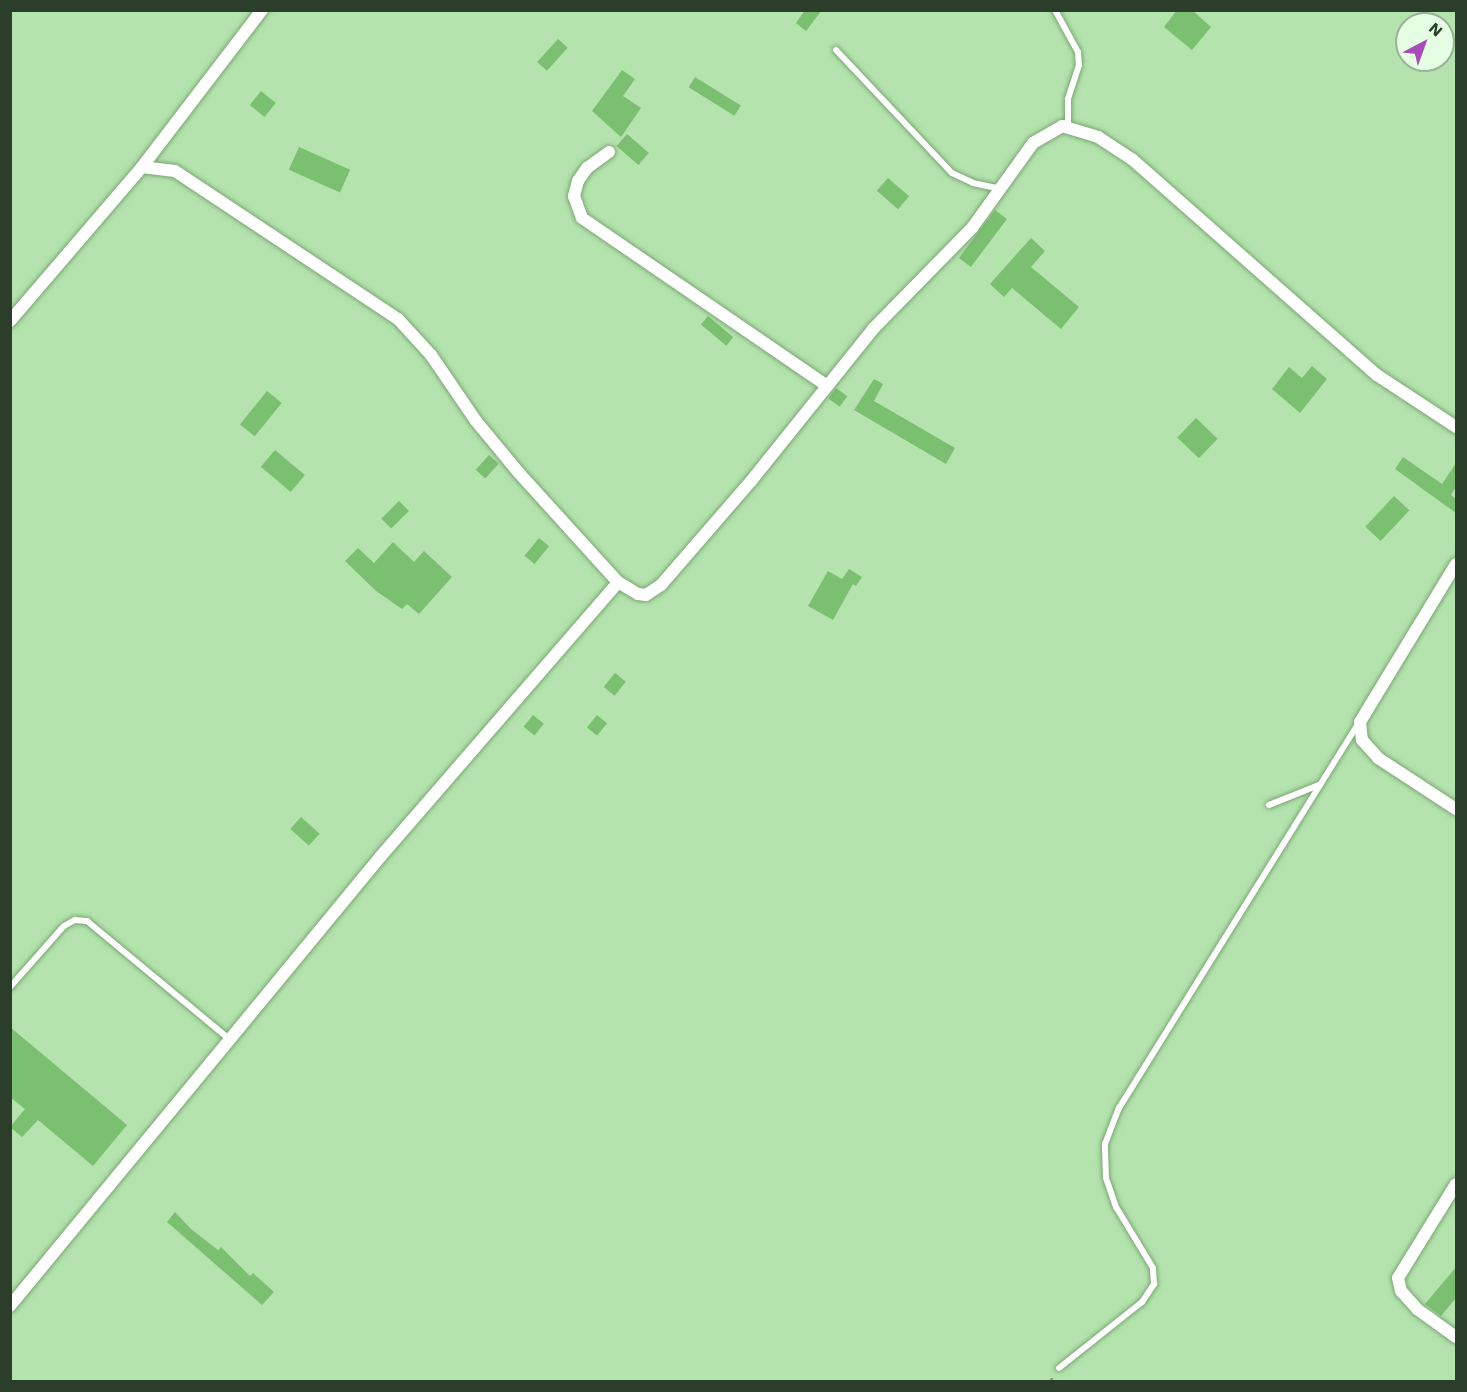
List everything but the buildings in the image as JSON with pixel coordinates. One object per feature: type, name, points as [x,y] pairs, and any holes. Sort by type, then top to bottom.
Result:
[{"type":"street","points":[[10,321],[142,167],[262,10]]},
{"type":"street","points":[[142,167],[175,171],[398,320],[431,355],[476,421],[519,473],[618,582],[638,594],[646,595],[661,585],[873,329],[972,228],[1033,143],[1049,131],[1068,127],[1098,137],[1133,160],[1377,375],[1456,427]]},
{"type":"street","points":[[609,152],[578,181],[574,196],[582,218],[827,386]]},
{"type":"street","points":[[1456,564],[1360,722],[1362,740],[1382,762],[1456,809]]},
{"type":"street","points":[[10,1306],[458,765],[618,582]]},
{"type":"street","points":[[1456,1184],[1398,1278],[1401,1291],[1417,1309],[1456,1337]]},
{"type":"lane","points":[[1055,10],[1078,52],[1079,65],[1068,99],[1068,127]]},
{"type":"lane","points":[[836,50],[952,172],[973,183],[1002,189]]},
{"type":"lane","points":[[1059,1368],[1142,1302],[1154,1284],[1153,1268],[1113,1197],[1106,1178],[1105,1144],[1119,1108],[1360,722]]},
{"type":"lane","points":[[1269,805],[1320,784]]},
{"type":"lane","points":[[10,987],[64,926],[75,920],[87,921],[229,1039]]}]
